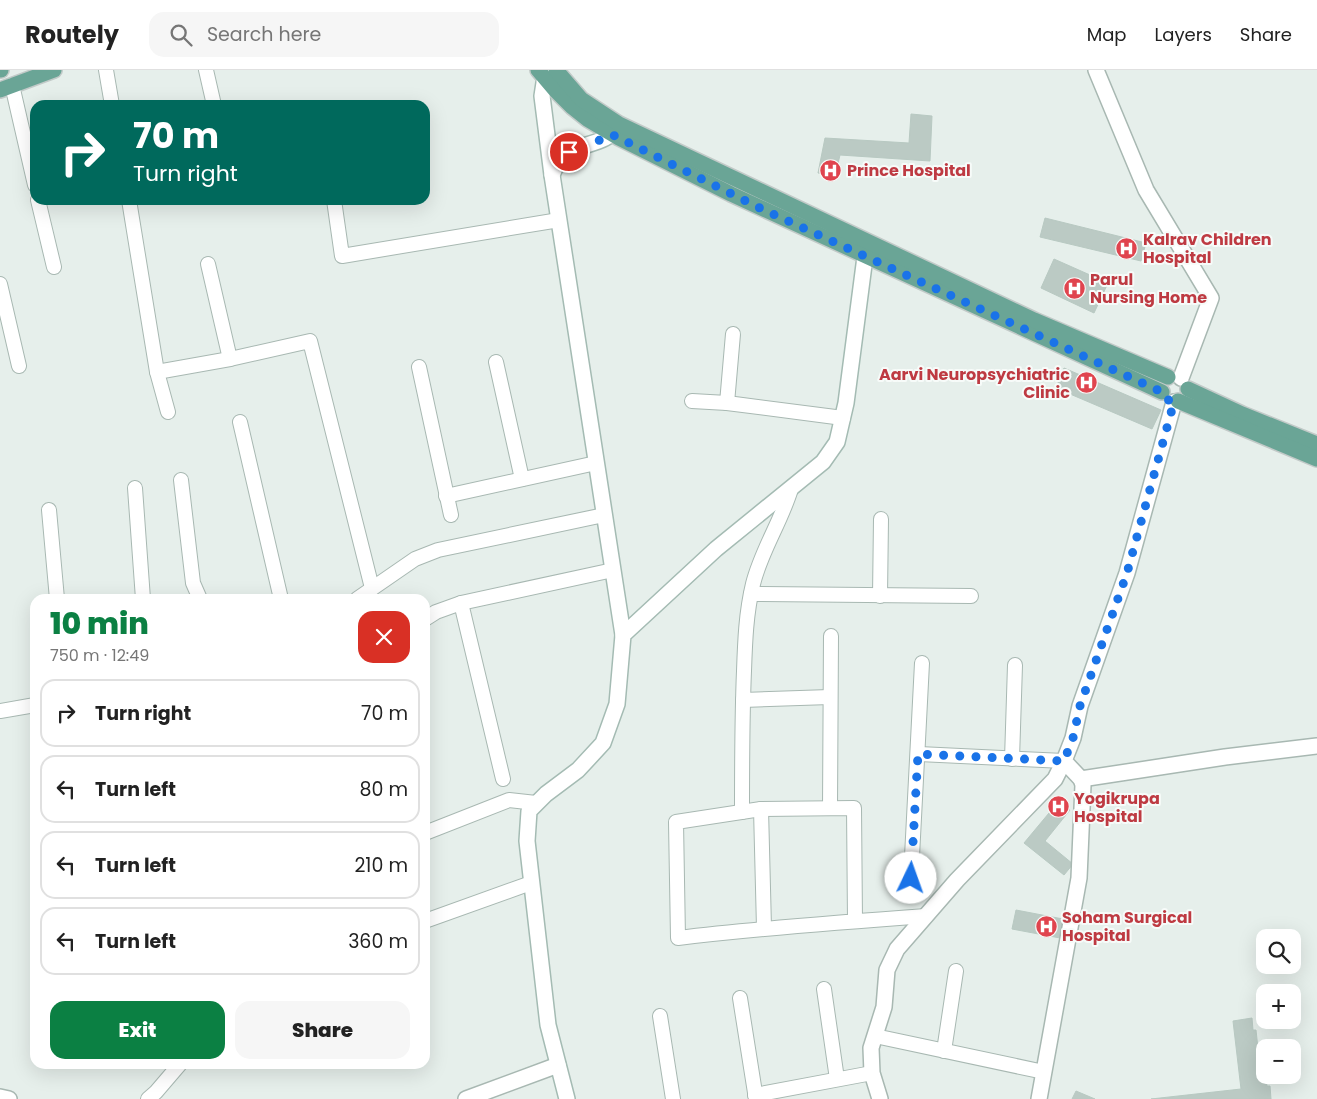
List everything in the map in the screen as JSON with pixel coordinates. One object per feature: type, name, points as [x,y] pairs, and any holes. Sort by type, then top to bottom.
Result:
[{"type":"main road","points":[[6,87],[32,74],[54,70]]},
{"type":"main road","points":[[546,72],[572,107],[587,119],[616,129],[731,194],[1179,381],[1242,414],[1317,444]]},
{"type":"main road","points":[[868,251],[1162,392],[1166,399],[1317,459]]},
{"type":"main road","points":[[1162,392],[1163,384],[1179,381]]},
{"type":"main road","points":[[1176,402],[1185,397],[1179,381]]},
{"type":"street","points":[[106,70],[111,100]]},
{"type":"street","points":[[206,70],[213,100]]},
{"type":"street","points":[[1096,70],[1146,190],[1210,298],[1179,381]]},
{"type":"street","points":[[546,72],[542,96],[552,174],[623,635],[617,704],[603,743],[578,770],[546,794],[529,811],[527,841],[548,1025],[566,1099]]},
{"type":"street","points":[[6,87],[30,168]]},
{"type":"street","points":[[552,174],[557,163],[569,152],[616,129]]},
{"type":"street","points":[[39,205],[54,266]]},
{"type":"street","points":[[130,205],[157,372],[168,412]]},
{"type":"street","points":[[335,205],[342,256],[560,220]]},
{"type":"street","points":[[623,635],[716,549],[823,462],[837,442],[846,403],[868,251]]},
{"type":"street","points":[[208,264],[230,359]]},
{"type":"street","points":[[0,284],[18,366]]},
{"type":"street","points":[[727,404],[733,334]]},
{"type":"street","points":[[157,372],[310,342],[372,588]]},
{"type":"street","points":[[496,362],[522,479]]},
{"type":"street","points":[[419,367],[451,516]]},
{"type":"street","points":[[692,401],[842,418]]},
{"type":"street","points":[[880,1099],[872,1073],[870,1056],[872,1041],[884,1007],[887,970],[892,958],[897,949],[957,880],[1055,779],[1073,738],[1080,706],[1127,573],[1176,402]]},
{"type":"street","points":[[240,422],[280,594]]},
{"type":"street","points":[[446,496],[596,463]]},
{"type":"street","points":[[181,480],[193,583],[198,594]]},
{"type":"street","points":[[135,488],[143,594]]},
{"type":"street","points":[[742,812],[743,700],[747,620],[751,594],[762,556],[784,510],[791,489]]},
{"type":"street","points":[[49,510],[57,594]]},
{"type":"street","points":[[364,594],[415,559],[438,550],[604,515]]},
{"type":"street","points":[[880,596],[881,519]]},
{"type":"street","points":[[430,616],[436,612],[461,603],[613,570]]},
{"type":"street","points":[[751,594],[972,596]]},
{"type":"street","points":[[461,603],[503,778]]},
{"type":"street","points":[[830,808],[831,636]]},
{"type":"street","points":[[910,895],[922,663]]},
{"type":"street","points":[[1012,758],[1015,665]]},
{"type":"street","points":[[743,700],[830,697]]},
{"type":"street","points":[[0,711],[30,706]]},
{"type":"street","points":[[1081,779],[1225,757],[1317,746]]},
{"type":"street","points":[[918,754],[1064,761],[1081,779],[1084,785],[1079,878],[1040,1099]]},
{"type":"street","points":[[430,831],[509,800],[536,804]]},
{"type":"street","points":[[854,921],[854,808],[761,809],[676,822],[678,938],[764,928],[926,916]]},
{"type":"street","points":[[761,809],[764,928]]},
{"type":"street","points":[[430,919],[532,883]]},
{"type":"street","points":[[944,1051],[956,972]]},
{"type":"street","points":[[824,989],[837,1079]]},
{"type":"street","points":[[740,998],[755,1097],[872,1073]]},
{"type":"street","points":[[660,1016],[674,1099]]},
{"type":"street","points":[[875,1036],[1044,1072]]},
{"type":"street","points":[[466,1099],[558,1065]]},
{"type":"street","points":[[148,1099],[176,1069]]},
{"type":"street","points":[[0,1096],[9,1099]]},
{"type":"building","points":[[911,114],[932,116],[930,161],[840,155],[835,176],[818,173],[825,138],[909,143]]},
{"type":"building","points":[[1045,218],[1146,243],[1141,261],[1040,237]]},
{"type":"building","points":[[1054,259],[1108,283],[1094,313],[1041,288]]},
{"type":"building","points":[[1064,368],[1161,410],[1152,429],[1056,388]]},
{"type":"building","points":[[1059,801],[1070,810],[1045,841],[1073,864],[1064,875],[1024,843]]},
{"type":"building","points":[[1016,910],[1063,919],[1060,938],[1012,929]]},
{"type":"building","points":[[1252,1018],[1253,1030],[1256,1030],[1257,1039],[1256,1084],[1267,1084],[1267,1086],[1270,1086],[1271,1099],[1151,1099],[1241,1089],[1233,1021]]},
{"type":"building","points":[[1076,1091],[1095,1099],[1072,1099]]},
{"type":"place","name":"Prince Hospital","points":[[831,170]]},
{"type":"place","name":"Kalrav Children Hospital","points":[[1127,248]]},
{"type":"place","name":"Parul Nursing Home","points":[[1074,288]]},
{"type":"place","name":"Aarvi Neuropsychiatric Clinic","points":[[1086,383]]},
{"type":"place","name":"Yogikrupa Hospital","points":[[1058,807]]},
{"type":"place","name":"Soham Surgical Hospital","points":[[1046,926]]},
{"type":"route","points":[[569,152],[613,135],[764,210],[1162,392],[1166,399],[1174,402],[1127,573],[1080,706],[1073,738],[1064,761],[918,754],[911,878]]}]
